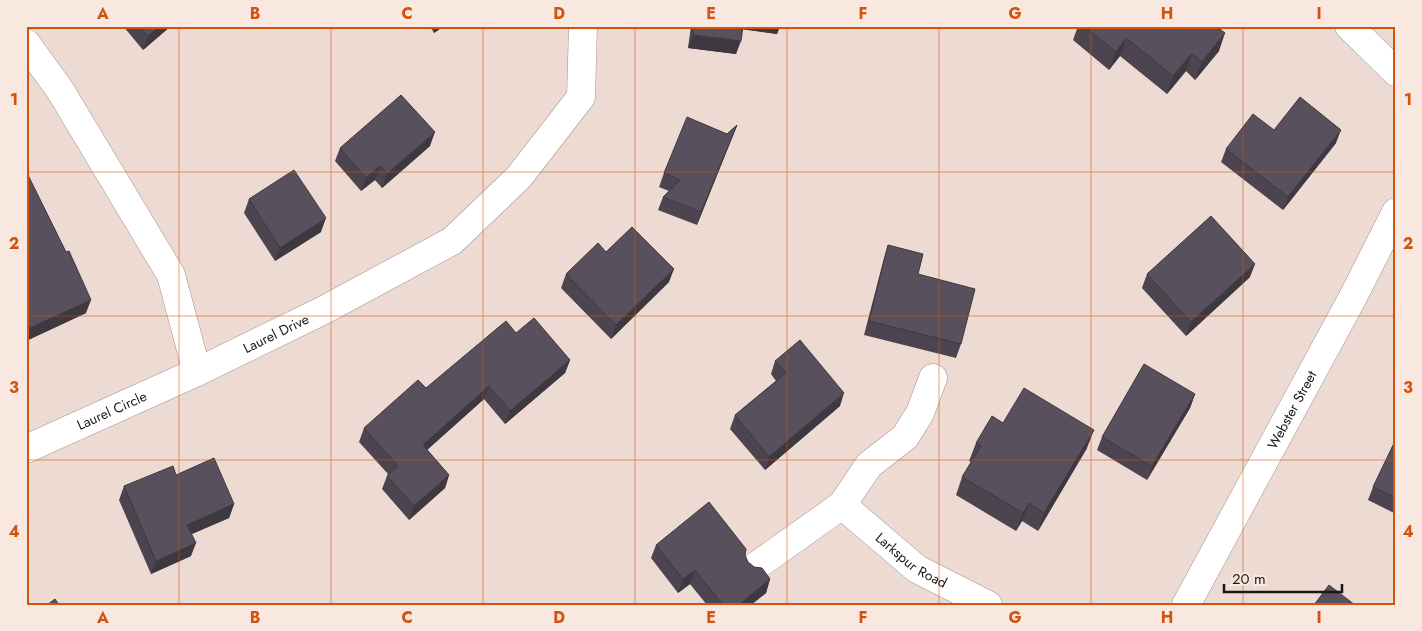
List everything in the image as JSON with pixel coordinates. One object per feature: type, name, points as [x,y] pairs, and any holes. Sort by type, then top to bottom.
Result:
[{"type":"street","name":"Laurel Drive","points":[[197,372],[324,310],[452,241],[519,177],[581,97],[583,26]]},
{"type":"street","points":[[1349,26],[1396,72]]},
{"type":"street","points":[[26,43],[60,90],[172,275],[197,372]]},
{"type":"street","name":"Webster Street","points":[[1186,605],[1353,297],[1396,212]]},
{"type":"street","name":"Laurel Circle","points":[[26,449],[197,372]]},
{"type":"street","points":[[756,566],[842,505],[869,465],[905,437],[920,413],[934,378]]},
{"type":"street","name":"Larkspur Road","points":[[842,505],[917,569],[988,605]]},
{"type":"building","points":[[139,26],[160,26],[148,36]]},
{"type":"building","points":[[694,26],[743,26],[741,41],[693,35]]},
{"type":"building","points":[[1084,26],[1216,26],[1225,33],[1202,62],[1192,53],[1173,76],[1126,38],[1116,52]]},
{"type":"building","points":[[401,95],[435,132],[387,174],[380,166],[366,178],[340,148]]},
{"type":"building","points":[[1300,97],[1341,130],[1288,197],[1226,149],[1253,114],[1274,130]]},
{"type":"building","points":[[687,117],[727,134],[737,125],[701,212],[663,197],[680,180],[664,173]]},
{"type":"building","points":[[294,170],[326,218],[280,248],[249,199]]},
{"type":"building","points":[[26,171],[66,252],[69,251],[91,300],[30,328],[26,320]]},
{"type":"building","points":[[1211,216],[1255,264],[1191,322],[1147,274]]},
{"type":"building","points":[[632,227],[674,269],[616,325],[566,274],[598,243],[606,252]]},
{"type":"building","points":[[888,245],[923,254],[918,274],[975,289],[961,344],[869,321]]},
{"type":"building","points":[[534,318],[570,360],[510,411],[489,386],[423,445],[449,475],[414,506],[387,476],[398,466],[364,428],[418,380],[426,388],[506,321],[516,333]]},
{"type":"building","points":[[800,340],[844,393],[769,457],[735,415],[786,373],[775,361]]},
{"type":"building","points":[[1144,364],[1195,394],[1152,466],[1102,437]]},
{"type":"building","points":[[1024,388],[1094,430],[1044,513],[1029,503],[1023,513],[962,477],[981,446],[976,443],[992,416],[1003,423]]},
{"type":"building","points":[[1396,439],[1396,498],[1373,487]]},
{"type":"building","points":[[214,458],[234,504],[187,525],[196,543],[156,561],[124,486],[173,466],[176,475]]},
{"type":"building","points":[[709,502],[746,549],[745,555],[748,562],[754,567],[762,568],[770,579],[739,605],[723,605],[695,570],[683,579],[656,545]]},
{"type":"building","points":[[1329,585],[1355,605],[1314,605]]},
{"type":"building","points":[[55,599],[59,605],[47,605]]}]
